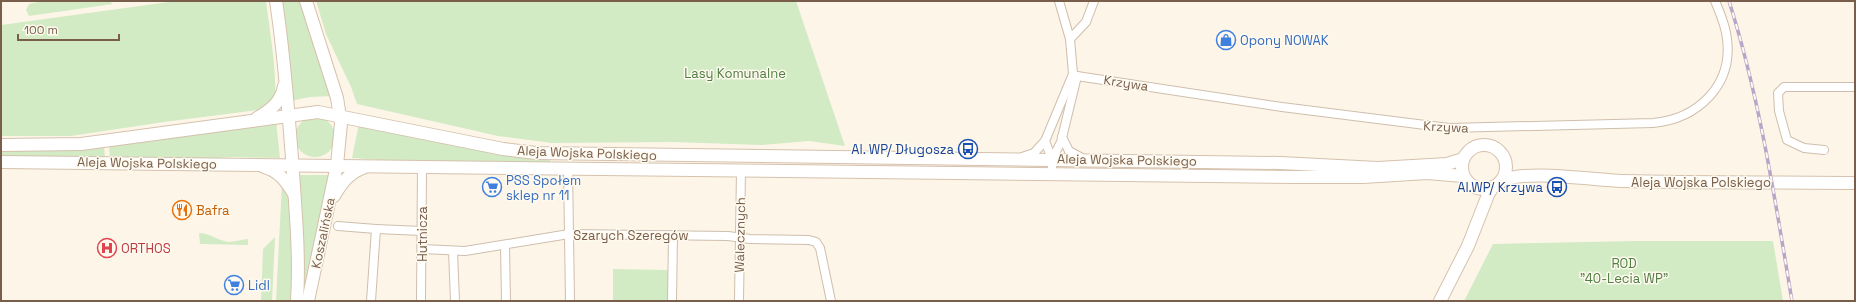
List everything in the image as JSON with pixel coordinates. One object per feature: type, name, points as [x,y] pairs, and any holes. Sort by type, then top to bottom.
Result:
[{"type":"main road","name":"Koszalińska","points":[[276,1],[295,194],[298,242],[297,301]]},
{"type":"main road","name":"Koszalińska","points":[[306,1],[335,92],[340,115],[340,141],[337,165],[308,301]]},
{"type":"main road","points":[[252,121],[277,104],[283,92],[285,81]]},
{"type":"main road","name":"Aleja Wojska Polskiego","points":[[1,146],[75,144],[318,112],[340,115],[489,147],[524,152],[1306,163],[1378,168],[1447,164],[1464,159]]},
{"type":"main road","points":[[1440,301],[1468,246],[1474,228],[1497,184],[1506,172],[1504,159],[1496,149],[1484,145],[1471,149],[1464,159],[1462,167],[1463,176],[1468,183],[1475,188],[1484,190],[1497,184]]},
{"type":"main road","points":[[789,170],[790,156]]},
{"type":"main road","name":"Aleja Wojska Polskiego","points":[[1504,159],[1514,167],[1548,176]]},
{"type":"main road","points":[[1158,175],[1159,161]]},
{"type":"main road","name":"Aleja Wojska Polskiego","points":[[1,162],[789,170],[1363,178],[1432,173],[1463,176]]},
{"type":"main road","points":[[253,164],[276,172],[288,184],[295,194]]},
{"type":"main road","points":[[328,207],[343,181],[353,172],[370,166]]},
{"type":"main road","name":"Aleja Wojska Polskiego","points":[[1497,184],[1514,176],[1548,176],[1611,181],[1855,183]]},
{"type":"main road","points":[[1474,228],[1476,200],[1475,188]]},
{"type":"street","points":[[1052,159],[1058,151],[1062,137],[1075,75],[1070,39],[1059,1]]},
{"type":"street","points":[[1070,39],[1086,22],[1094,1]]},
{"type":"street","name":"Krzywa","points":[[1075,75],[1289,108],[1449,128],[1665,122],[1676,119],[1698,107],[1714,91],[1724,71],[1727,60],[1728,41],[1715,1]]},
{"type":"street","points":[[1016,159],[1030,155],[1045,141],[1075,75]]},
{"type":"street","points":[[1824,150],[1804,148],[1787,140],[1779,111],[1778,93],[1784,87],[1855,87]]},
{"type":"street","points":[[1062,137],[1069,151],[1089,160]]},
{"type":"street","points":[[1045,141],[1052,159],[1052,174]]},
{"type":"street","name":"Hutnicza","points":[[421,301],[422,166]]},
{"type":"street","points":[[568,168],[570,301]]},
{"type":"street","name":"Walecznych","points":[[739,301],[741,170]]},
{"type":"street","points":[[338,226],[422,231]]},
{"type":"street","points":[[371,301],[376,229]]},
{"type":"street","name":"Szarych Szeregów","points":[[422,249],[465,251],[569,234],[673,235],[809,240],[816,242],[820,248],[830,301]]},
{"type":"street","points":[[672,301],[673,235]]},
{"type":"street","points":[[505,245],[506,301]]},
{"type":"street","points":[[453,251],[455,301]]},
{"type":"green space","points":[[42,1],[109,1],[113,4],[29,16],[26,10],[29,4]]},
{"type":"green space","points":[[176,1],[266,1],[273,51],[275,90],[274,96],[266,106],[258,110],[71,136],[1,136],[1,25]]},
{"type":"green space","points":[[280,1],[302,1],[332,96],[310,97],[290,101]]},
{"type":"green space","name":"Lasy Komunalne","points":[[316,1],[796,1],[845,146],[809,141],[762,145],[672,142],[552,143],[498,136],[357,104],[351,87],[326,34]]},
{"type":"green space","points":[[319,117],[326,120],[332,126],[335,137],[334,145],[326,154],[319,157],[311,157],[304,154],[296,145],[295,133],[298,126],[307,118]]},
{"type":"green space","points":[[276,121],[280,158],[235,157],[180,160],[110,159],[109,145]]},
{"type":"green space","points":[[359,123],[550,157],[550,164],[422,163],[352,158]]},
{"type":"green space","points":[[104,145],[105,159],[1,158],[1,149]]},
{"type":"green space","points":[[297,175],[331,175],[310,282],[300,301]]},
{"type":"green space","points":[[282,182],[292,200],[292,301],[276,301]]},
{"type":"green space","points":[[199,233],[229,242],[248,239],[248,245],[200,244]]},
{"type":"green space","points":[[275,237],[272,301],[261,301],[263,249]]},
{"type":"green space","name":"ROD \"40-Lecia WP\"","points":[[1634,241],[1773,241],[1783,301],[1464,301],[1493,244]]},
{"type":"green space","points":[[613,269],[669,270],[668,301],[613,301]]},
{"type":"railway","points":[[1729,1],[1750,75],[1766,150],[1792,301]]},
{"type":"place","name":"Opony NOWAK","points":[[1226,40]]},
{"type":"place","name":"Al. WP/ Długosza","points":[[968,149]]},
{"type":"place","name":"PSS Społem sklep nr 11","points":[[492,187]]},
{"type":"place","name":"Al.WP/ Krzywa","points":[[1557,187]]},
{"type":"place","name":"Bafra","points":[[182,210]]},
{"type":"place","name":"ORTHOS","points":[[107,248]]},
{"type":"place","name":"Lidl","points":[[234,285]]}]
